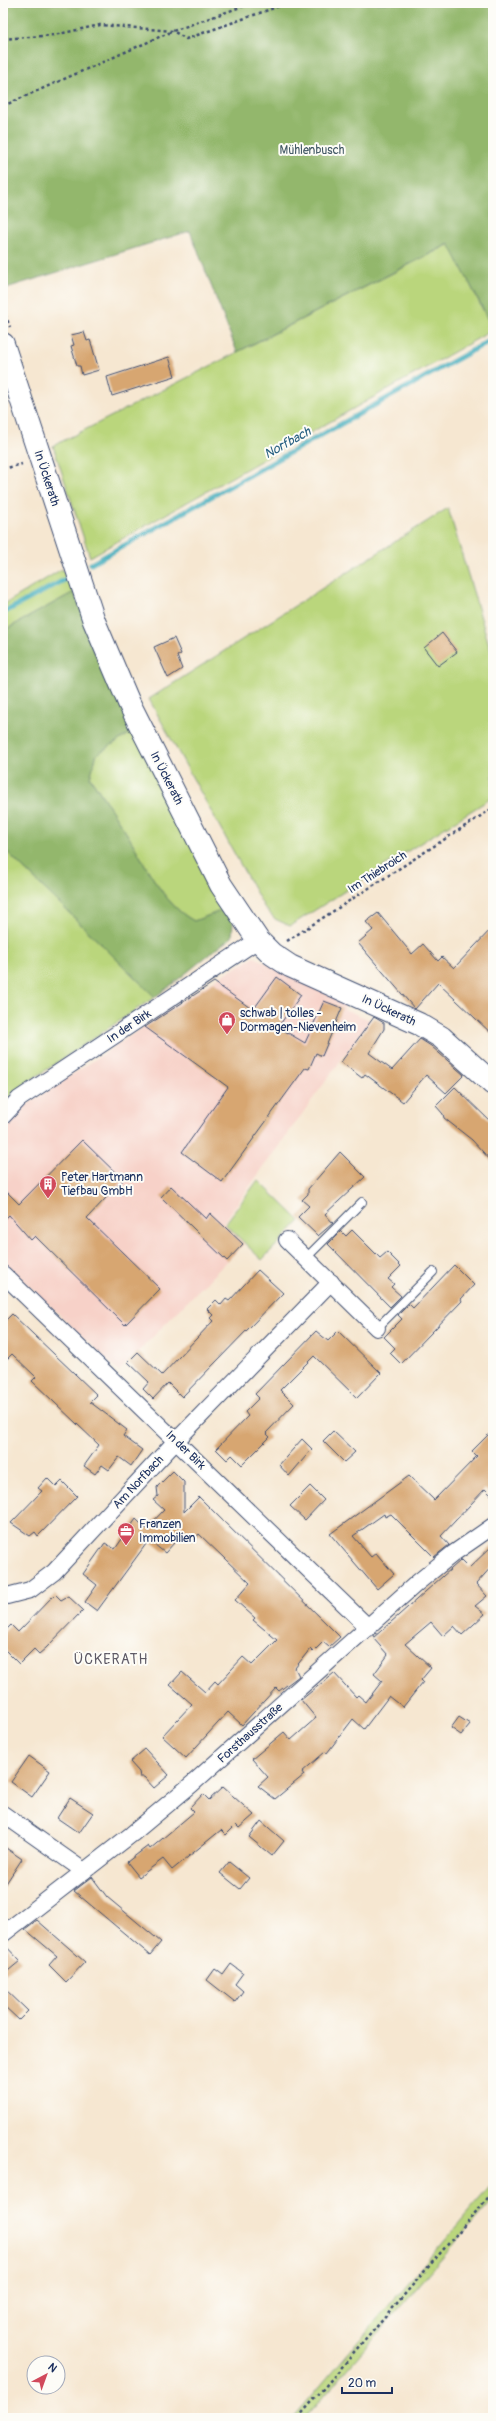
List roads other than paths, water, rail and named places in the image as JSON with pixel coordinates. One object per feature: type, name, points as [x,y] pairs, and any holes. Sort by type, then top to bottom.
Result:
[{"type":"main road","name":"In Ückerath","points":[[8,339],[94,621],[129,703],[221,885],[265,947],[290,966],[420,1024],[441,1037],[493,1084]]},
{"type":"street","name":"In der Birk","points":[[3,1116],[19,1099],[265,947]]},
{"type":"street","points":[[288,1240],[377,1328]]},
{"type":"street","name":"In der Birk","points":[[3,1274],[369,1628]]},
{"type":"street","name":"Am Norfbach","points":[[3,1597],[30,1590],[54,1572],[176,1441],[331,1282]]},
{"type":"street","name":"Forsthausstraße","points":[[3,1934],[192,1784],[454,1553],[493,1526]]},
{"type":"street","points":[[3,1814],[84,1871]]},
{"type":"lane","points":[[306,1258],[362,1202]]},
{"type":"lane","points":[[377,1328],[433,1272]]},
{"type":"waterway","name":"Norfbach","points":[[91,564],[493,339]]},
{"type":"waterway","name":"Norfbach","points":[[3,613],[66,579]]},
{"type":"place","name":"schwab | tolles - Dormagen-Nievenheim","points":[[227,1035]]},
{"type":"place","name":"Peter Hartmann Tiefbau GmbH","points":[[48,1199]]},
{"type":"place","name":"Franzen Immobilien","points":[[126,1546]]},
{"type":"district","name":"ÜCKERATH","points":[[111,1659]]},
{"type":"park label","name":"Mühlenbusch","points":[[312,150]]}]
